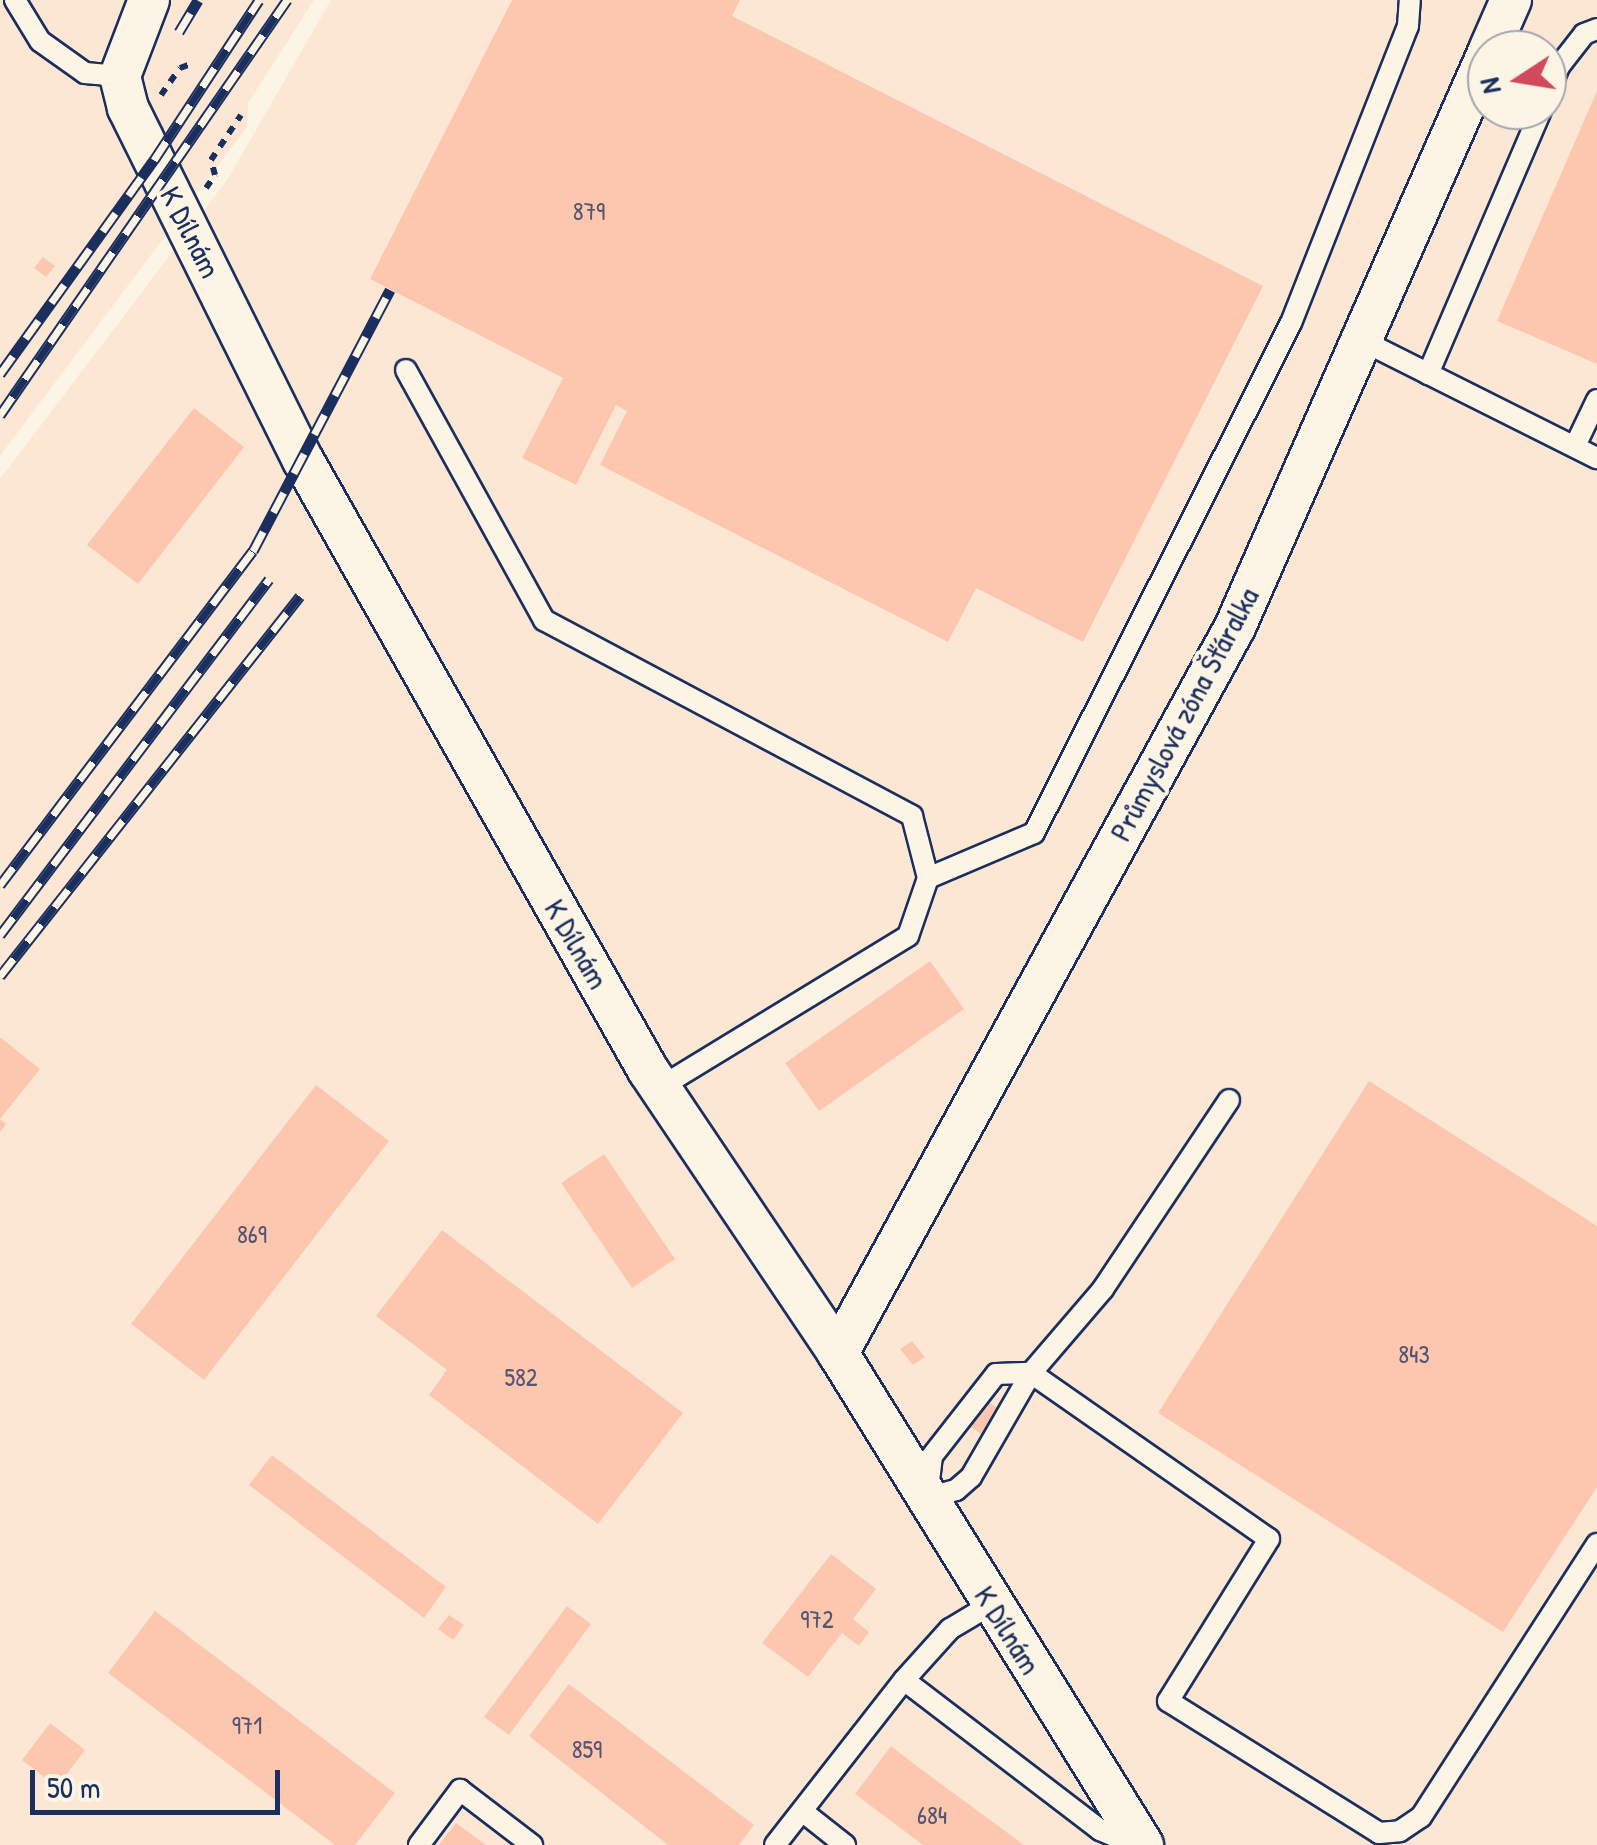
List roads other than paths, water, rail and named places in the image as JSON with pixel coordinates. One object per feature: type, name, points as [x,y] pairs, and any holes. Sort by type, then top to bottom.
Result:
[{"type":"street","points":[[120,76],[150,0]]},
{"type":"street","name":"Průmyslová zóna Šťáralka","points":[[1498,30],[1511,0]]},
{"type":"street","name":"K Dílnám","points":[[120,76],[128,108],[303,460],[661,1087],[838,1353],[1140,1845]]},
{"type":"street","name":"Průmyslová zóna Šťáralka","points":[[838,1353],[1234,627],[1467,100]]},
{"type":"lane","points":[[15,0],[40,41],[86,72],[120,76]]},
{"type":"lane","points":[[928,878],[1034,833],[1291,323],[1408,26],[1410,0]]},
{"type":"lane","points":[[1567,56],[1584,34],[1597,29]]},
{"type":"lane","points":[[1428,374],[1532,130]]},
{"type":"lane","points":[[1362,340],[1597,458]]},
{"type":"lane","points":[[406,370],[544,620],[912,816],[928,878],[908,936],[661,1087]]},
{"type":"lane","points":[[1576,446],[1597,400]]},
{"type":"lane","points":[[927,1498],[971,1477],[1031,1373],[1103,1289],[1228,1100]]},
{"type":"lane","points":[[927,1498],[932,1456],[996,1374],[1031,1373],[1269,1539],[1168,1701],[1379,1833],[1400,1831],[1421,1817],[1597,1544]]},
{"type":"lane","points":[[775,1845],[904,1680],[950,1629],[992,1604]]},
{"type":"lane","points":[[904,1680],[1100,1830],[1140,1845]]},
{"type":"lane","points":[[419,1845],[460,1790],[532,1845]]},
{"type":"lane","points":[[802,1811],[846,1845]]},
{"type":"railway","points":[[179,32],[198,0]]},
{"type":"railway","points":[[0,374],[154,160],[259,0]]},
{"type":"railway","points":[[0,415],[287,0]]},
{"type":"railway","points":[[0,885],[253,551],[390,290]]},
{"type":"railway","points":[[0,935],[269,579]]},
{"type":"railway","points":[[0,976],[300,596]]}]
